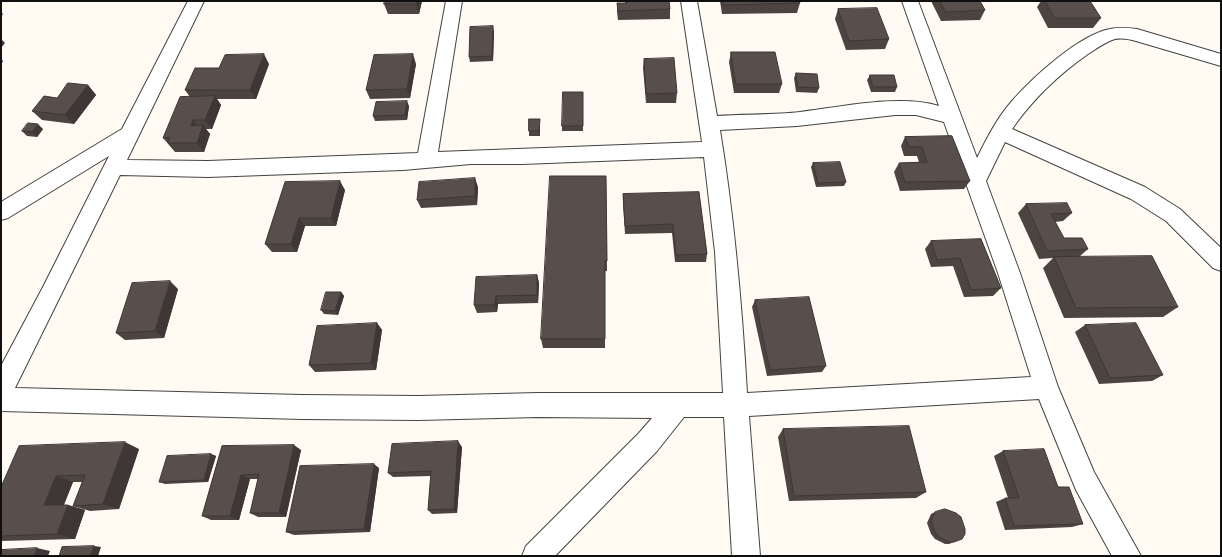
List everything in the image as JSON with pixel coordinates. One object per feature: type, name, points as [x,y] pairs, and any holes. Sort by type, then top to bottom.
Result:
[{"type":"street","points":[[1,390],[44,310],[98,201],[129,134],[196,1]]},
{"type":"street","points":[[427,160],[454,1]]},
{"type":"street","points":[[689,1],[714,149],[729,286],[741,509],[746,556]]},
{"type":"street","points":[[910,1],[1009,273],[1046,387],[1085,481],[1128,556]]},
{"type":"street","points":[[975,182],[1000,132],[1018,106],[1057,67],[1091,44],[1111,34],[1124,33],[1137,35],[1221,60]]},
{"type":"street","points":[[710,122],[797,119],[895,108],[916,108],[933,111],[952,117]]},
{"type":"street","points":[[1000,132],[1138,193],[1173,215],[1221,262]]},
{"type":"street","points":[[1,212],[129,134]]},
{"type":"street","points":[[113,167],[208,169],[714,149]]},
{"type":"street","points":[[1,399],[403,408],[538,405],[678,406],[736,405],[1046,387]]},
{"type":"street","points":[[536,556],[642,448],[678,406]]},
{"type":"building","points":[[385,1],[417,1],[416,4],[384,4]]},
{"type":"building","points":[[626,1],[669,1],[670,9],[618,11],[617,3],[627,3]]},
{"type":"building","points":[[723,1],[799,1],[800,3],[724,5]]},
{"type":"building","points":[[940,1],[980,1],[985,10],[946,12]]},
{"type":"building","points":[[1045,1],[1090,1],[1101,18],[1055,18]]},
{"type":"building","points":[[877,8],[889,39],[849,41],[838,9]]},
{"type":"building","points":[[493,26],[492,56],[469,57],[470,27]]},
{"type":"building","points":[[731,52],[775,52],[782,84],[736,84]]},
{"type":"building","points":[[264,54],[250,90],[185,90],[195,68],[219,68],[225,55]]},
{"type":"building","points":[[413,54],[407,89],[366,90],[374,55]]},
{"type":"building","points":[[674,58],[677,93],[646,94],[644,59]]},
{"type":"building","points":[[796,73],[817,74],[819,88],[798,87]]},
{"type":"building","points":[[870,75],[894,75],[897,87],[873,87]]},
{"type":"building","points":[[68,83],[88,85],[65,115],[32,111],[44,96],[57,98]]},
{"type":"building","points":[[563,92],[583,92],[583,126],[562,126]]},
{"type":"building","points":[[215,96],[205,120],[193,120],[191,126],[203,125],[197,143],[168,143],[170,137],[163,138],[180,97]]},
{"type":"building","points":[[407,101],[405,115],[373,116],[376,102]]},
{"type":"building","points":[[529,119],[540,119],[539,131],[529,131]]},
{"type":"building","points":[[28,123],[38,124],[32,132],[22,131]]},
{"type":"building","points":[[952,136],[970,181],[905,182],[899,163],[927,162],[922,147],[909,147],[905,137]]},
{"type":"building","points":[[840,162],[846,182],[818,183],[813,163]]},
{"type":"building","points":[[550,176],[606,176],[607,261],[605,261],[605,339],[541,339]]},
{"type":"building","points":[[475,178],[475,196],[417,200],[419,182]]},
{"type":"building","points":[[340,181],[331,218],[299,218],[291,244],[265,244],[285,182]]},
{"type":"building","points":[[699,192],[707,254],[676,255],[673,224],[625,226],[623,194]]},
{"type":"building","points":[[1067,203],[1072,213],[1051,214],[1064,238],[1082,238],[1088,249],[1047,251],[1026,204]]},
{"type":"building","points":[[981,239],[1001,288],[971,290],[960,258],[937,260],[931,241]]},
{"type":"building","points":[[1152,256],[1178,307],[1076,308],[1054,257]]},
{"type":"building","points":[[537,275],[537,295],[496,296],[495,305],[474,305],[476,277]]},
{"type":"building","points":[[170,281],[155,331],[116,333],[132,283]]},
{"type":"building","points":[[326,292],[341,292],[335,311],[321,310]]},
{"type":"building","points":[[809,297],[826,366],[770,370],[755,300]]},
{"type":"building","points":[[377,323],[371,363],[309,365],[317,326]]},
{"type":"building","points":[[1136,323],[1163,375],[1110,378],[1085,325]]},
{"type":"building","points":[[909,426],[926,492],[794,496],[783,429]]},
{"type":"building","points":[[458,441],[454,509],[428,510],[431,471],[388,473],[392,444]]},
{"type":"building","points":[[125,442],[103,504],[73,506],[85,475],[56,476],[44,505],[68,505],[57,534],[1,536],[1,487],[19,446]]},
{"type":"building","points":[[294,445],[279,513],[250,513],[259,474],[241,475],[230,516],[202,516],[222,446]]},
{"type":"building","points":[[1044,449],[1058,487],[1069,487],[1083,524],[1014,526],[1005,498],[1019,498],[1003,451]]},
{"type":"building","points":[[211,454],[204,480],[159,482],[167,456]]},
{"type":"building","points":[[374,464],[364,529],[286,532],[300,466]]},
{"type":"building","points":[[945,509],[956,513],[961,517],[965,529],[965,534],[962,539],[949,542],[939,537],[935,532],[931,521],[935,512]]},
{"type":"building","points":[[94,546],[90,556],[59,556],[62,547]]},
{"type":"building","points":[[37,548],[34,556],[1,556],[1,550]]}]
